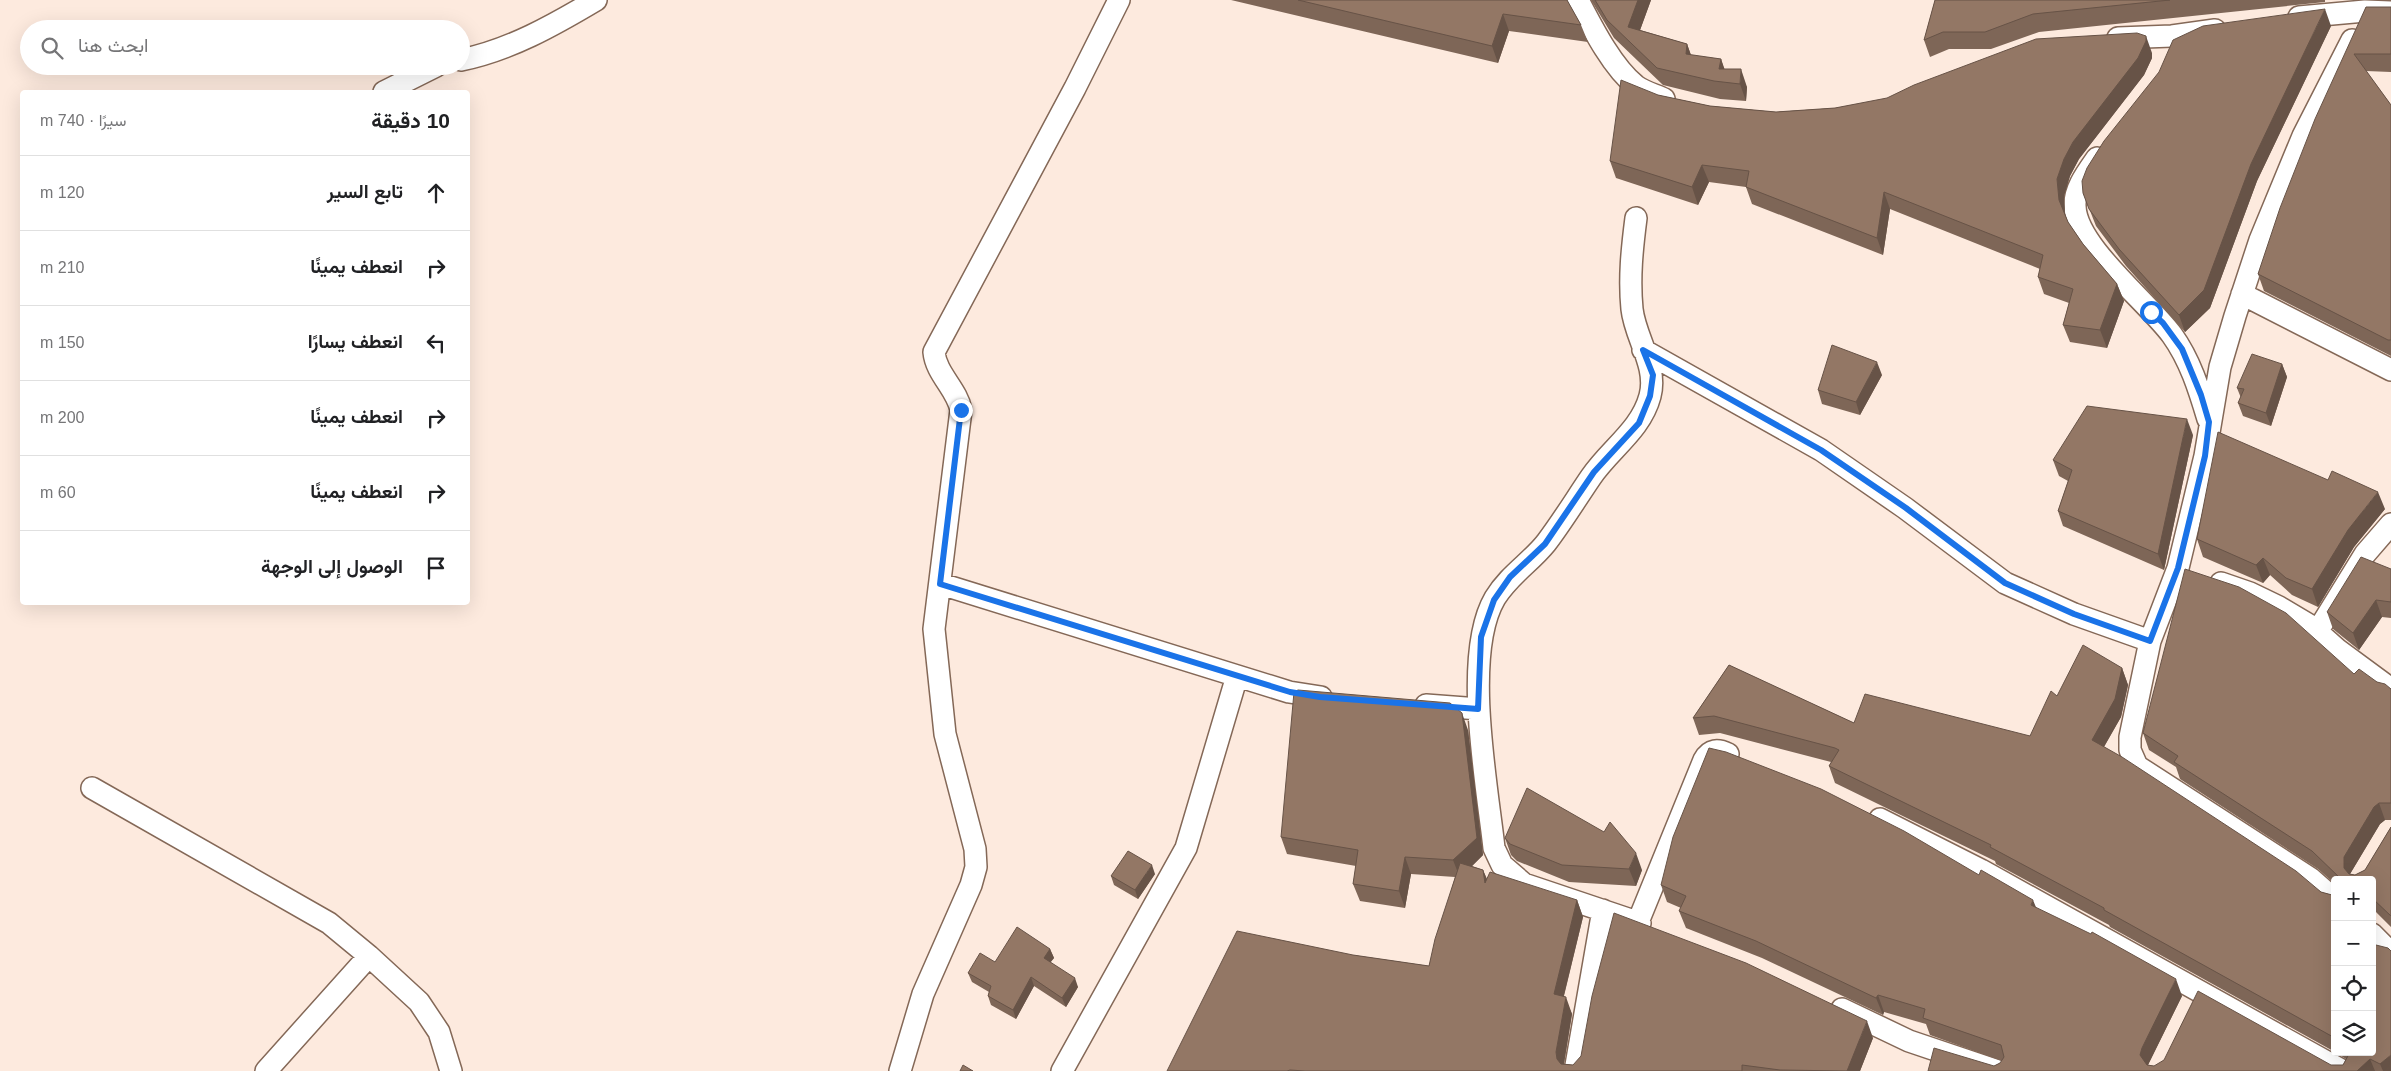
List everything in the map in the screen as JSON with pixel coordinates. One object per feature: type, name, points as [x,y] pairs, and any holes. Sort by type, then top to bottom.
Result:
[{"type":"street","points":[[470,58],[500,50],[544,29],[596,0]]},
{"type":"street","points":[[900,1071],[923,994],[971,885],[976,867],[975,849],[945,734],[934,629],[961,410],[960,402],[935,362],[934,352],[1075,88],[1119,0]]},
{"type":"street","points":[[1578,0],[1604,46],[1637,86],[1668,100],[1684,104]]},
{"type":"street","points":[[2278,20],[2365,11],[2391,12]]},
{"type":"street","points":[[2331,896],[2310,878],[2137,766],[2130,750],[2130,737],[2150,641],[2193,573],[2209,422],[2220,367],[2242,294],[2260,240],[2303,136],[2365,11]]},
{"type":"street","points":[[2098,40],[2172,36],[2234,28]]},
{"type":"street","points":[[2166,60],[2172,36]]},
{"type":"street","points":[[388,90],[418,75]]},
{"type":"street","points":[[2108,142],[2087,172],[2078,192],[2074,206],[2076,217],[2094,250],[2163,323],[2182,349],[2195,379],[2209,422]]},
{"type":"street","points":[[1636,218],[1630,258],[1632,310],[1643,350],[1653,375],[1650,396],[1639,423],[1594,472],[1545,544],[1510,577],[1494,600],[1481,637],[1478,709],[1494,848],[1502,865],[1524,884],[1647,926],[1708,753],[1721,750],[1747,761]]},
{"type":"street","points":[[2242,294],[2391,370]]},
{"type":"street","points":[[1643,350],[1821,450],[1906,508],[2005,583],[2074,614],[2150,641]]},
{"type":"street","points":[[2318,632],[2365,554],[2391,524]]},
{"type":"street","points":[[2193,573],[2250,593],[2280,607],[2318,632],[2391,689]]},
{"type":"street","points":[[940,584],[1290,692],[1340,698]]},
{"type":"street","points":[[1062,1071],[1186,848],[1237,676]]},
{"type":"street","points":[[1409,704],[1478,709]]},
{"type":"street","points":[[92,788],[329,924],[419,1002],[439,1032],[451,1071]]},
{"type":"street","points":[[1859,808],[1981,870],[2195,998],[2343,1071]]},
{"type":"street","points":[[1575,1071],[1603,910]]},
{"type":"street","points":[[2376,938],[2391,953]]},
{"type":"street","points":[[266,1071],[368,956]]},
{"type":"street","points":[[1820,998],[1909,1041],[1998,1071]]},
{"type":"building","points":[[1298,0],[1567,0],[1581,25],[1503,14],[1492,46]]},
{"type":"building","points":[[1595,0],[1638,0],[1628,27],[1687,44],[1686,54],[1721,59],[1719,69],[1741,69],[1740,84],[1714,81],[1657,68],[1607,20]]},
{"type":"building","points":[[1935,0],[2170,0],[2033,14],[1985,32],[1943,32],[1924,40]]},
{"type":"building","points":[[2366,7],[2391,7],[2391,54],[2354,54],[2391,105],[2391,340],[2258,274],[2280,208],[2315,119]]},
{"type":"building","points":[[2325,9],[2251,164],[2204,290],[2179,315],[2119,249],[2089,209],[2083,193],[2082,181],[2087,168],[2104,141],[2159,72],[2173,40],[2203,26]]},
{"type":"building","points":[[2137,33],[2146,36],[2146,41],[2138,58],[2073,142],[2064,159],[2057,179],[2059,200],[2068,222],[2083,244],[2117,284],[2100,330],[2063,325],[2073,289],[2038,277],[2043,255],[1884,192],[1877,238],[1746,187],[1749,171],[1702,165],[1692,187],[1610,161],[1621,80],[1658,95],[1710,106],[1776,112],[1835,108],[1887,98],[1914,85],[2036,39]]},
{"type":"building","points":[[1832,345],[1877,362],[1856,402],[1818,390]]},
{"type":"building","points":[[2252,354],[2282,364],[2266,413],[2238,403],[2244,389],[2237,388]]},
{"type":"building","points":[[2087,406],[2187,419],[2158,554],[2058,511],[2072,470],[2053,460]]},
{"type":"building","points":[[2218,432],[2328,480],[2332,471],[2378,492],[2348,530],[2312,589],[2286,578],[2263,558],[2256,565],[2197,539]]},
{"type":"building","points":[[2361,557],[2391,569],[2391,602],[2376,600],[2353,633],[2327,612]]},
{"type":"building","points":[[2185,569],[2239,587],[2286,613],[2354,674],[2359,669],[2377,682],[2385,684],[2391,689],[2391,803],[2379,803],[2374,807],[2344,857],[2344,868],[2349,874],[2355,875],[2365,870],[2391,827],[2391,916],[2376,902],[2376,876],[2338,876],[2312,851],[2174,762],[2178,756],[2143,733]]},
{"type":"building","points":[[2083,645],[2122,668],[2115,699],[2092,740],[2122,757],[2296,871],[2321,892],[2331,895],[2331,1036],[2104,910],[2104,908],[1990,847],[1991,845],[1829,766],[1839,750],[1835,748],[1714,716],[1693,718],[1729,665],[1854,723],[1865,694],[2030,736],[2051,691],[2057,696]]},
{"type":"building","points":[[1298,690],[1450,703],[1462,713],[1477,838],[1453,860],[1405,857],[1399,891],[1353,884],[1358,850],[1281,837],[1294,692]]},
{"type":"building","points":[[1709,748],[1726,752],[1821,789],[1904,831],[1979,875],[1981,870],[2033,900],[2031,905],[2091,934],[2092,932],[2176,979],[2142,1048],[2140,1055],[2147,1065],[2154,1066],[2164,1060],[2198,991],[2331,1065],[2343,1065],[2348,1056],[2376,1056],[2376,945],[2388,948],[2391,951],[2391,1055],[2380,1064],[2370,1059],[2357,1071],[1928,1071],[1934,1048],[1994,1066],[2000,1063],[2004,1057],[2001,1045],[1923,1018],[1925,1009],[1878,995],[1876,998],[1756,941],[1679,911],[1686,896],[1661,885],[1673,837]]},
{"type":"building","points":[[1527,788],[1604,832],[1610,822],[1636,853],[1629,869],[1562,865],[1510,844],[1505,838]]},
{"type":"building","points":[[1128,851],[1152,865],[1135,890],[1111,876]]},
{"type":"building","points":[[1460,863],[1483,870],[1485,883],[1490,872],[1577,900],[1554,994],[1566,997],[1556,1052],[1557,1059],[1561,1064],[1573,1065],[1581,1056],[1592,996],[1614,913],[1746,963],[1867,1021],[1847,1071],[1780,1070],[1742,1065],[1742,1071],[1167,1071],[1237,931],[1353,955],[1429,966],[1435,939]]},
{"type":"building","points":[[1017,927],[1050,949],[1044,958],[1075,978],[1062,998],[1031,977],[1013,1010],[988,996],[991,986],[968,973],[980,953],[995,962]]},
{"type":"building","points":[[963,1065],[973,1071],[960,1071]]},
{"type":"route","points":[[961,410],[940,584],[1290,692],[1320,697],[1478,709],[1481,637],[1494,600],[1510,577],[1545,544],[1594,472],[1639,423],[1650,396],[1653,375],[1643,350],[1821,450],[1906,508],[2005,583],[2033,597],[2106,627],[2150,641],[2178,568],[2205,456],[2209,422],[2201,395],[2182,349],[2163,323],[2151,312]]}]
